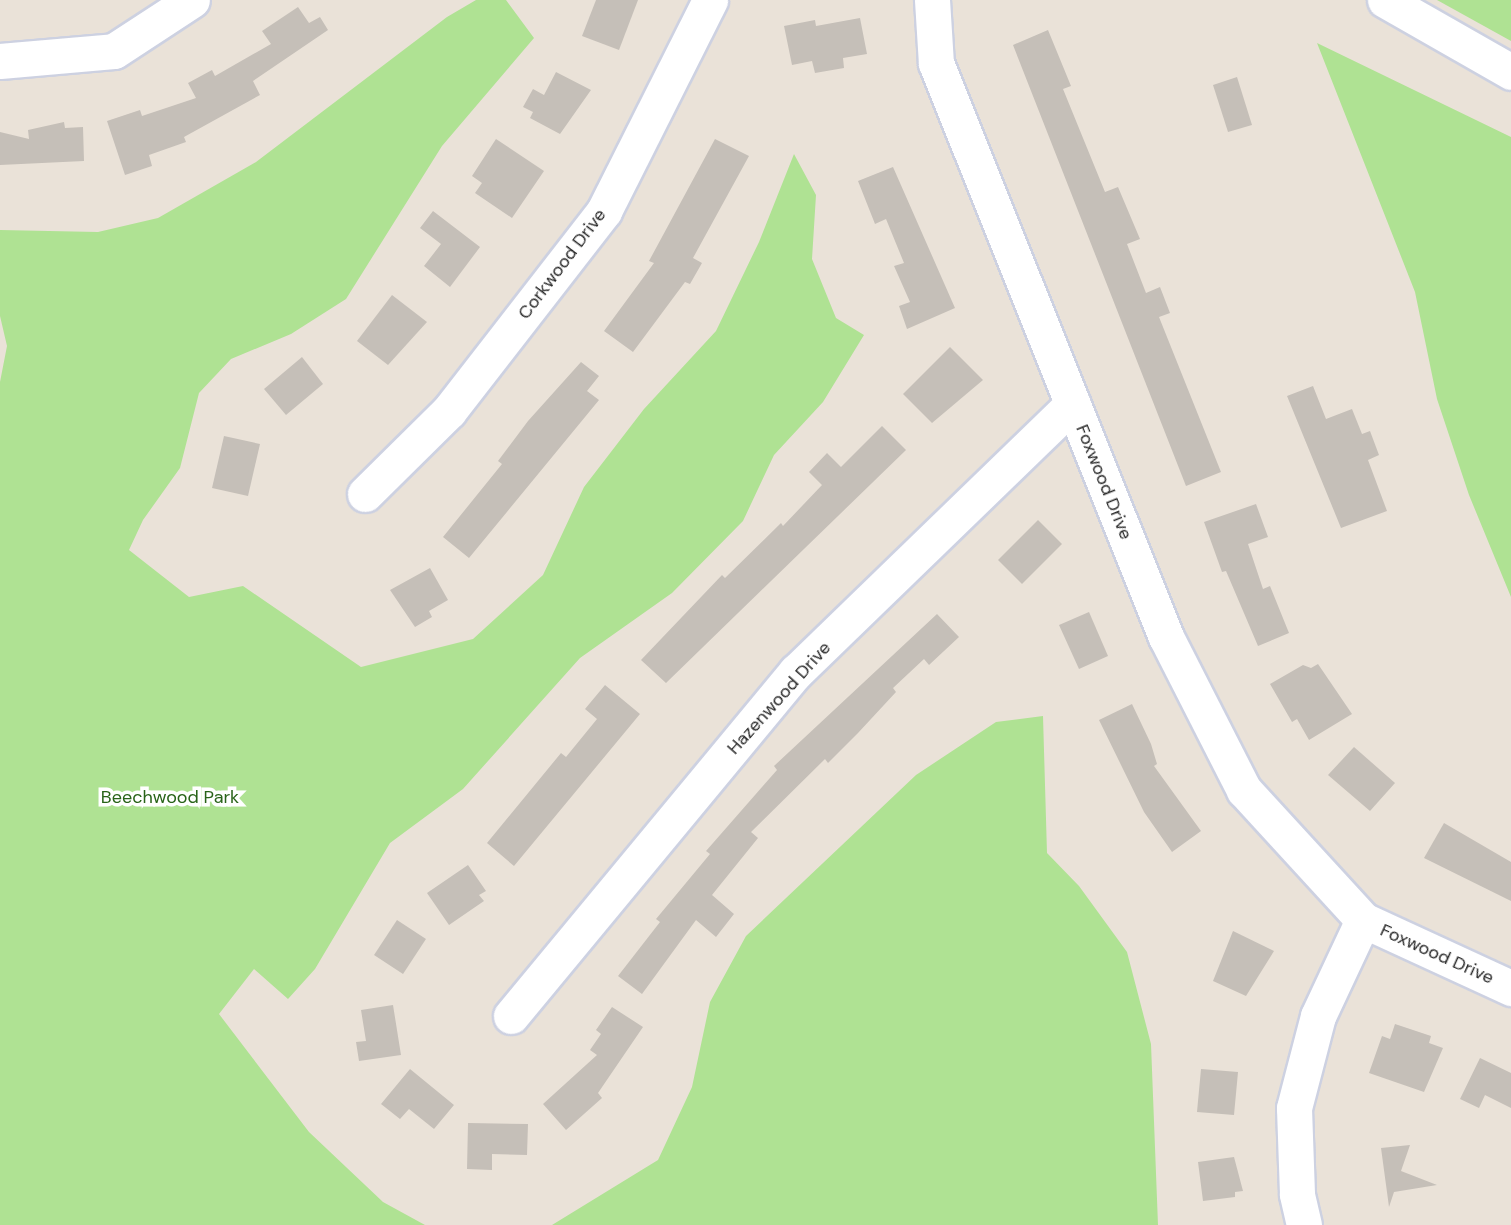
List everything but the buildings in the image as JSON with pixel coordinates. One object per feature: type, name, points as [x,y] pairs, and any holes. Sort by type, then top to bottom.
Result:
[{"type":"street","points":[[0,61],[114,51],[192,0]]},
{"type":"street","name":"Corkwood Drive","points":[[365,494],[449,411],[604,211],[710,0]]},
{"type":"street","name":"Foxwood Drive","points":[[932,0],[936,63],[1166,637],[1244,790],[1363,920],[1511,988]]},
{"type":"street","points":[[1385,0],[1511,72]]},
{"type":"street","name":"Hazenwood Drive","points":[[511,1016],[796,672],[1073,404]]},
{"type":"street","name":"Foxwood Drive","points":[[1304,1225],[1297,1194],[1294,1108],[1318,1016],[1363,920]]},
{"type":"green space","name":"Beechwood Park","points":[[476,0],[506,0],[534,38],[442,146],[346,299],[291,334],[231,359],[199,393],[180,468],[143,520],[129,550],[189,597],[243,586],[361,667],[473,639],[543,575],[584,487],[644,409],[716,331],[759,242],[794,154],[816,195],[812,259],[836,318],[864,335],[823,402],[774,455],[743,521],[672,593],[580,658],[463,789],[390,843],[315,969],[288,999],[254,969],[219,1014],[309,1132],[383,1202],[425,1225],[0,1225],[0,382],[7,346],[0,316],[0,230],[98,232],[158,218],[256,162],[447,17]]},
{"type":"green space","points":[[1437,0],[1511,0],[1511,41]]},
{"type":"green space","points":[[1317,43],[1511,137],[1511,597],[1469,495],[1437,399],[1415,292]]},
{"type":"green space","points":[[1043,716],[1047,853],[1079,886],[1127,952],[1151,1044],[1158,1225],[552,1225],[658,1160],[692,1087],[710,1002],[746,936],[916,775],[996,722]]}]
